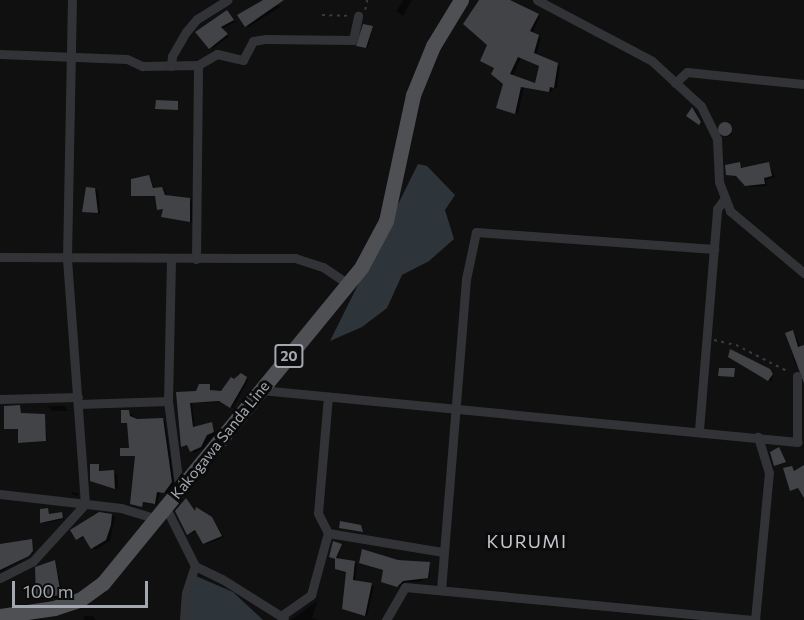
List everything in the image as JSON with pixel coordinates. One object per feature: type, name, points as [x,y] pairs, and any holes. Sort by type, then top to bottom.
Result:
[{"type":"main road","name":"Kakogawa Sanda Line","points":[[0,616],[54,614],[103,583],[162,513],[179,486],[348,284],[386,221],[413,95],[433,46],[456,3]]},
{"type":"street","points":[[0,578],[33,561],[85,504],[79,401],[66,258],[72,0]]},
{"type":"street","points":[[171,66],[172,56],[197,18],[227,0]]},
{"type":"street","points":[[537,0],[652,61],[709,117],[717,139],[719,182],[730,211],[804,273]]},
{"type":"street","points":[[0,54],[127,59],[142,66],[198,65],[217,54],[243,60],[253,41],[265,39],[353,40],[358,16]]},
{"type":"street","points":[[196,259],[198,65]]},
{"type":"street","points":[[675,83],[687,72],[804,84]]},
{"type":"street","points":[[699,430],[717,209],[725,198]]},
{"type":"street","points":[[441,590],[466,279],[476,232],[714,249]]},
{"type":"street","points":[[0,257],[296,258],[323,267],[348,284]]},
{"type":"street","points":[[171,259],[168,401],[179,486]]},
{"type":"street","points":[[261,390],[456,410],[699,430],[797,442],[797,376]]},
{"type":"street","points":[[0,494],[162,513],[195,566],[283,618],[312,595],[328,533],[318,513],[328,396]]},
{"type":"street","points":[[0,399],[168,401]]},
{"type":"street","points":[[387,620],[405,587],[755,620],[769,473],[758,437]]},
{"type":"street","points":[[328,533],[443,552]]},
{"type":"street","points":[[184,620],[186,593],[195,566]]},
{"type":"path","points":[[707,339],[736,345],[797,376]]},
{"type":"shaded area","points":[[418,164],[427,166],[455,195],[445,210],[454,239],[429,261],[402,275],[387,308],[362,327],[330,341]]},
{"type":"shaded area","points":[[196,576],[233,592],[263,620],[188,620],[184,594]]},
{"type":"building","points":[[263,0],[284,0],[245,27],[237,15]]},
{"type":"building","points":[[479,0],[510,0],[539,14],[530,31],[539,35],[534,53],[558,63],[554,88],[550,87],[549,92],[521,87],[515,114],[496,108],[503,84],[491,74],[494,68],[480,61],[487,45],[463,24]],"holes":[[[518,57],[539,66],[535,83],[510,74]]]},
{"type":"building","points":[[227,10],[234,20],[221,27],[228,34],[209,49],[195,32]]},
{"type":"building","points":[[363,24],[373,26],[366,48],[356,46]]},
{"type":"building","points":[[156,100],[178,101],[178,110],[155,109]]},
{"type":"building","points":[[692,107],[701,122],[699,125],[686,116]]},
{"type":"building","points":[[725,122],[730,124],[732,129],[730,134],[725,136],[720,134],[718,129],[720,124]]},
{"type":"building","points":[[740,162],[741,168],[769,162],[772,176],[764,178],[765,184],[745,186],[736,176],[726,175],[725,165]]},
{"type":"building","points":[[149,175],[153,188],[162,187],[165,195],[190,198],[190,222],[161,217],[163,209],[157,210],[155,196],[131,196],[131,179]]},
{"type":"building","points":[[86,187],[95,188],[98,213],[82,212]]},
{"type":"building","points":[[793,330],[798,347],[804,345],[804,383],[785,333]]},
{"type":"building","points":[[730,349],[770,369],[773,374],[768,381],[728,357]]},
{"type":"building","points":[[719,368],[735,368],[734,377],[718,376]]},
{"type":"building","points":[[241,373],[247,377],[230,408],[219,401],[190,403],[193,427],[212,422],[214,432],[207,435],[201,447],[190,452],[187,445],[181,447],[176,392],[196,391],[199,384],[210,384],[210,390],[221,391],[231,377],[234,379]]},
{"type":"building","points":[[20,405],[21,413],[45,414],[46,441],[18,443],[18,429],[4,429],[4,406]]},
{"type":"building","points":[[121,410],[129,410],[130,416],[137,419],[163,418],[172,482],[164,493],[157,492],[155,504],[143,502],[142,507],[130,504],[135,456],[120,456],[120,448],[129,448],[127,423],[121,423]]},
{"type":"building","points":[[779,447],[786,462],[774,466],[770,452]]},
{"type":"building","points":[[90,464],[99,464],[99,471],[114,470],[115,489],[90,481]]},
{"type":"building","points":[[804,465],[804,498],[798,488],[790,491],[783,468],[792,466],[794,471]]},
{"type":"building","points":[[186,498],[195,511],[196,507],[212,517],[222,536],[203,544],[195,530],[187,535],[175,511]]},
{"type":"building","points":[[48,508],[49,514],[62,512],[63,518],[40,523],[40,509]]},
{"type":"building","points":[[99,512],[112,514],[111,525],[106,540],[91,549],[83,536],[76,540],[70,530]]},
{"type":"building","points":[[340,521],[361,525],[363,532],[339,528]]},
{"type":"building","points":[[32,539],[33,551],[29,556],[0,570],[0,544]]},
{"type":"building","points":[[333,541],[342,544],[336,558],[355,561],[353,580],[372,583],[365,616],[342,609],[346,572],[335,569],[335,559],[329,557]]},
{"type":"building","points":[[362,549],[398,560],[430,562],[428,578],[403,581],[397,587],[381,582],[383,570],[359,563]]},
{"type":"building","points":[[55,560],[61,595],[36,598],[35,567]]},
{"type":"district","name":"KURUMI","points":[[527,541]]}]
